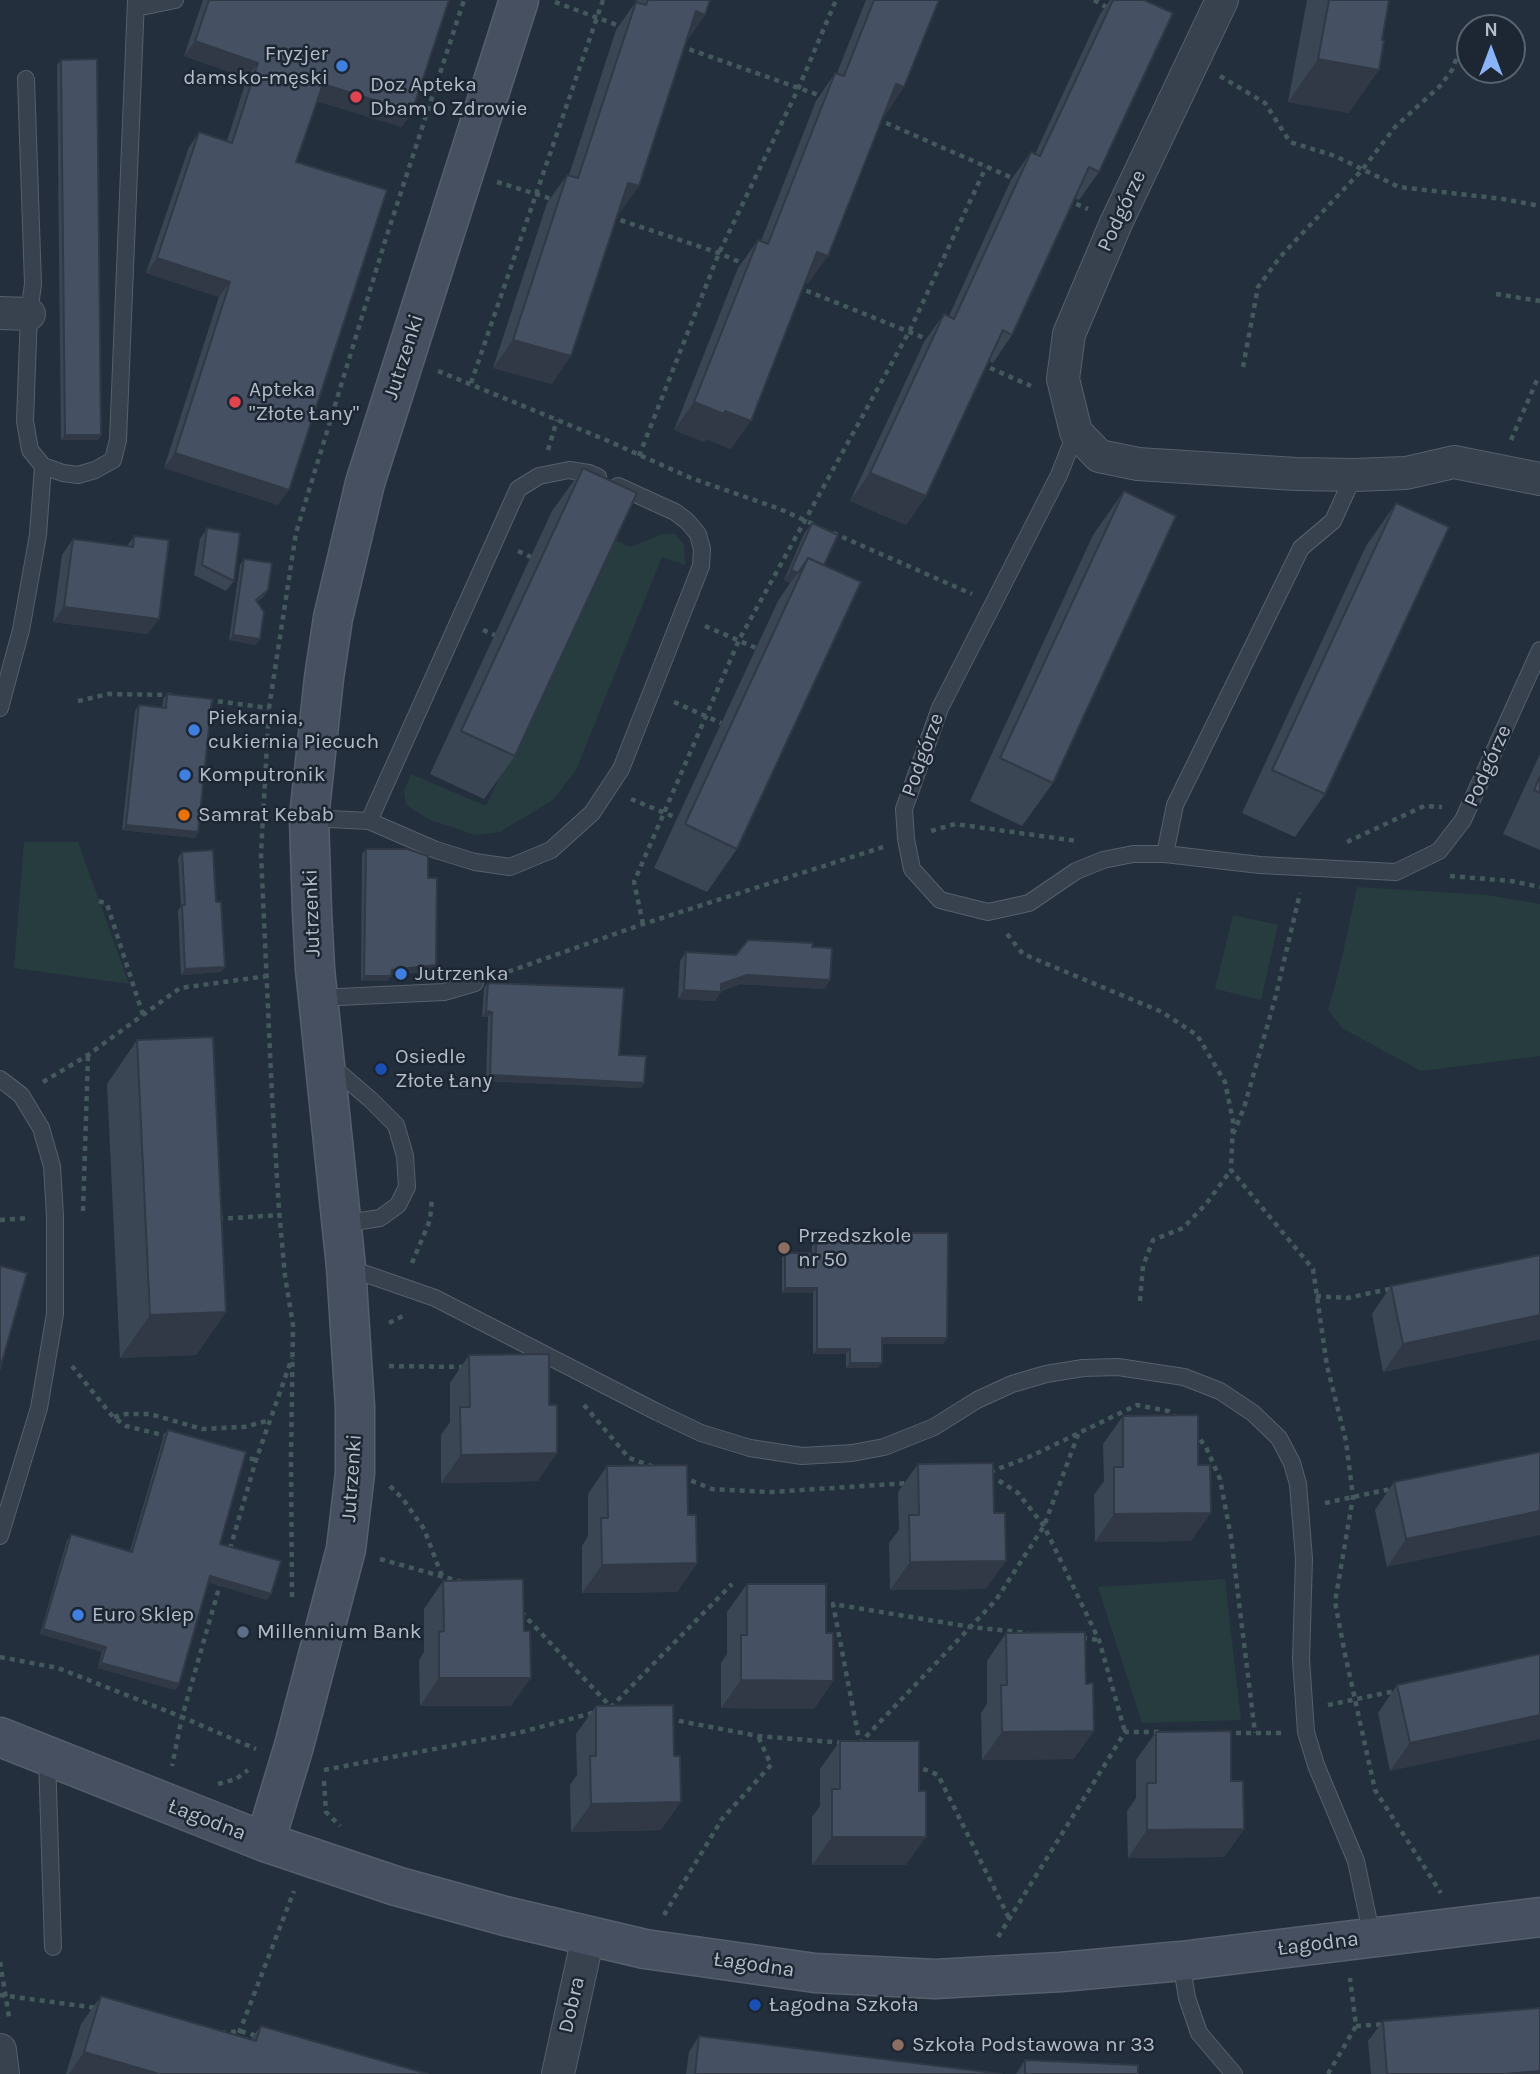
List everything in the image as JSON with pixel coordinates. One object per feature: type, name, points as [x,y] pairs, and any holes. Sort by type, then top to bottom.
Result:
[{"type":"street","name":"Podgórze","points":[[1076,432],[1063,379],[1069,334],[1116,223],[1222,0]]},
{"type":"street","name":"Jutrzenki","points":[[265,1842],[294,1746],[346,1549],[355,1473],[355,1407],[346,1267],[323,1059],[312,911],[309,818],[324,678],[345,558],[385,417],[537,1]]},
{"type":"street","points":[[1076,432],[1099,456],[1138,464],[1354,475],[1406,473],[1454,462],[1540,480]]},
{"type":"street","name":"Łagodna","points":[[0,1737],[265,1842],[396,1886],[588,1937],[645,1949],[815,1973],[889,1978],[993,1976],[1181,1961],[1540,1917]]},
{"type":"street","name":"Dobra","points":[[558,2074],[588,1937]]},
{"type":"street","points":[[0,2050],[3,2074]]},
{"type":"lane","points":[[26,79],[33,284],[14,314],[25,421],[30,450],[43,466],[78,475],[95,470],[113,460],[118,440],[136,4],[176,0]]},
{"type":"lane","name":"Podgórze","points":[[1076,432],[1059,475],[940,708],[904,809],[912,869],[940,900],[988,912],[1029,903],[1076,871],[1103,860],[1133,854],[1166,854],[1312,868],[1396,872],[1439,851],[1463,820],[1540,650]]},
{"type":"lane","points":[[0,708],[21,630],[38,535],[43,466]]},
{"type":"lane","points":[[309,818],[369,821],[436,850],[475,862],[510,867],[551,850],[592,813],[621,769],[701,566],[702,549],[698,534],[687,521],[674,512],[589,473],[569,470],[539,476],[518,489],[369,821]]},
{"type":"lane","points":[[1166,854],[1175,805],[1301,548],[1333,521],[1354,475]]},
{"type":"lane","points":[[318,998],[444,992],[475,983]]},
{"type":"lane","points":[[323,1059],[396,1125],[405,1156],[407,1187],[398,1205],[380,1218],[341,1224]]},
{"type":"lane","points":[[0,1079],[21,1095],[41,1128],[52,1166],[55,1216],[55,1314],[39,1408],[0,1536]]},
{"type":"lane","points":[[346,1267],[435,1298],[701,1433],[750,1448],[802,1456],[852,1453],[884,1447],[933,1427],[977,1400],[1012,1384],[1046,1374],[1083,1368],[1118,1367],[1184,1377],[1220,1391],[1254,1413],[1279,1438],[1292,1463],[1298,1484],[1304,1559],[1301,1659],[1306,1732],[1316,1765],[1356,1861],[1372,1937]]},
{"type":"lane","points":[[47,1757],[53,1947]]},
{"type":"lane","points":[[1181,1961],[1187,1998],[1199,2033],[1234,2074]]},
{"type":"path","points":[[471,383],[603,0]]},
{"type":"path","points":[[639,456],[719,253],[799,87],[836,0]]},
{"type":"path","points":[[1094,0],[1118,14]]},
{"type":"path","points":[[537,1],[622,27]]},
{"type":"path","points":[[674,44],[824,97]]},
{"type":"path","points":[[1194,60],[1265,103],[1290,142],[1335,156],[1399,187],[1503,198],[1540,206]]},
{"type":"path","points":[[1243,368],[1258,287],[1280,257],[1362,170],[1395,127],[1440,86],[1456,60]]},
{"type":"path","points":[[875,118],[1028,184]]},
{"type":"path","points":[[643,924],[634,882],[739,640],[909,330],[986,167]]},
{"type":"path","points":[[496,181],[559,201]]},
{"type":"path","points":[[1062,197],[1093,211]]},
{"type":"path","points":[[606,216],[719,253],[754,268]]},
{"type":"path","points":[[789,283],[944,346]]},
{"type":"path","points":[[1496,294],[1540,300]]},
{"type":"path","points":[[978,362],[1020,382]]},
{"type":"path","points":[[436,370],[691,478],[780,509],[817,526]]},
{"type":"path","points":[[1497,470],[1540,373]]},
{"type":"path","points":[[828,531],[947,583]]},
{"type":"path","points":[[681,616],[756,648]]},
{"type":"path","points":[[651,692],[721,723]]},
{"type":"path","points":[[78,701],[108,694],[175,695]]},
{"type":"path","points":[[202,699],[269,708]]},
{"type":"path","points":[[608,789],[677,818]]},
{"type":"path","points":[[1232,1138],[1244,1108],[1312,868],[1335,848],[1424,806],[1469,808]]},
{"type":"path","points":[[475,983],[643,924],[955,824],[1093,844],[1103,860]]},
{"type":"path","points":[[1396,872],[1511,881],[1540,887]]},
{"type":"path","points":[[99,901],[107,904],[143,1015]]},
{"type":"path","points":[[988,912],[1023,954],[1162,1012],[1197,1035],[1225,1082],[1233,1121],[1231,1170],[1206,1204],[1183,1228],[1153,1240],[1143,1266],[1140,1301]]},
{"type":"path","points":[[21,1095],[88,1055],[180,988],[268,976]]},
{"type":"path","points":[[55,1216],[83,1212],[88,1055]]},
{"type":"path","points":[[1231,1170],[1313,1269],[1327,1366],[1346,1441],[1353,1497],[1335,1602],[1375,1790],[1441,1894]]},
{"type":"path","points":[[389,1336],[389,1323],[430,1220],[433,1193]]},
{"type":"path","points":[[217,1219],[280,1215]]},
{"type":"path","points":[[1316,1296],[1347,1298],[1399,1287]]},
{"type":"path","points":[[230,1550],[256,1460],[293,1354]]},
{"type":"path","points":[[73,1355],[72,1367],[113,1417],[126,1426],[171,1436]]},
{"type":"path","points":[[388,1379],[389,1358]]},
{"type":"path","points":[[388,1366],[477,1367]]},
{"type":"path","points":[[576,1394],[629,1458],[664,1471]]},
{"type":"path","points":[[992,1947],[1125,1732],[1099,1640],[1044,1526],[1018,1493],[998,1480],[977,1477],[1029,1457],[1137,1405],[1168,1411],[1178,1419]]},
{"type":"path","points":[[113,1417],[150,1414],[202,1429],[244,1427],[270,1420]]},
{"type":"path","points":[[1189,1426],[1206,1447],[1220,1479],[1231,1537],[1255,1733]]},
{"type":"path","points":[[859,1745],[996,1600],[1044,1526],[1079,1432]]},
{"type":"path","points":[[232,1454],[256,1460]]},
{"type":"path","points":[[676,1475],[712,1489],[772,1492],[921,1482]]},
{"type":"path","points":[[386,1494],[387,1483],[403,1499],[424,1529],[442,1576]]},
{"type":"path","points":[[1353,1497],[1406,1486]]},
{"type":"path","points":[[346,1549],[467,1583]]},
{"type":"path","points":[[171,1770],[182,1717],[223,1576]]},
{"type":"path","points":[[611,1707],[732,1584]]},
{"type":"path","points":[[514,1604],[611,1707]]},
{"type":"path","points":[[859,1745],[833,1604],[971,1627],[1035,1634]]},
{"type":"path","points":[[1073,1637],[1099,1640]]},
{"type":"path","points":[[0,1657],[58,1668],[264,1752]]},
{"type":"path","points":[[1356,1700],[1408,1689]]},
{"type":"path","points":[[323,1770],[518,1733],[611,1707],[625,1710]]},
{"type":"path","points":[[665,1718],[758,1736],[859,1745],[870,1749]]},
{"type":"path","points":[[1125,1732],[1164,1732]]},
{"type":"path","points":[[1216,1733],[1306,1732]]},
{"type":"path","points":[[645,1949],[722,1819],[771,1765],[758,1736]]},
{"type":"path","points":[[326,1757],[323,1770],[326,1812],[341,1828]]},
{"type":"path","points":[[904,1762],[938,1774],[1009,1918]]},
{"type":"path","points":[[237,2042],[297,1884]]},
{"type":"path","points":[[1429,1895],[1454,1894]]},
{"type":"path","points":[[1328,2074],[1356,2026],[1350,1975]]},
{"type":"path","points":[[0,1995],[88,2005],[101,2009]]},
{"type":"path","points":[[1356,2026],[1395,2023]]},
{"type":"path","points":[[213,2034],[240,2031],[261,2037]]},
{"type":"green space","points":[[663,534],[675,534],[684,545],[685,565],[662,557],[576,770],[553,800],[500,832],[476,835],[430,820],[406,805],[404,791],[411,774],[486,806],[611,538],[630,547]]},
{"type":"green space","points":[[24,842],[78,842],[129,984],[14,968]]},
{"type":"green space","points":[[1357,887],[1487,895],[1540,904],[1540,1056],[1421,1071],[1342,1028],[1328,1010]]},
{"type":"green space","points":[[1233,915],[1278,925],[1261,1000],[1215,989]]},
{"type":"green space","points":[[1225,1579],[1241,1720],[1142,1723],[1098,1587]]},
{"type":"building","points":[[209,0],[449,0],[412,112],[323,84],[296,162],[387,190],[289,490],[175,453],[230,282],[157,258],[199,132],[232,143],[258,63],[195,41]]},
{"type":"building","points":[[648,0],[710,0],[705,15],[696,11],[639,186],[628,183],[571,356],[513,340],[567,175],[578,178],[636,2],[646,5]]},
{"type":"building","points":[[874,0],[939,0],[904,87],[896,84],[828,256],[817,252],[751,421],[694,402],[758,240],[768,244],[835,73],[844,76]]},
{"type":"building","points":[[1113,0],[1144,0],[1173,13],[1099,172],[1089,167],[1012,335],[1003,330],[926,496],[870,473],[944,314],[954,319],[1031,152],[1040,156]]},
{"type":"building","points":[[1329,0],[1389,0],[1379,70],[1318,59]]},
{"type":"building","points":[[97,59],[101,435],[65,435],[61,60]]},
{"type":"building","points":[[583,468],[637,493],[515,756],[461,731]]},
{"type":"building","points":[[1124,491],[1176,516],[1053,783],[1000,758]]},
{"type":"building","points":[[1396,503],[1449,527],[1325,794],[1272,770]]},
{"type":"building","points":[[812,523],[838,535],[824,565],[808,558],[798,573],[791,570]]},
{"type":"building","points":[[207,528],[240,533],[234,581],[202,565]]},
{"type":"building","points":[[134,536],[169,540],[159,619],[64,607],[73,539],[133,547]]},
{"type":"building","points":[[808,558],[861,582],[737,849],[685,824]]},
{"type":"building","points":[[244,559],[272,563],[268,590],[256,600],[264,612],[260,639],[233,635]]},
{"type":"building","points":[[167,694],[212,699],[198,832],[126,825],[139,705],[166,708]]},
{"type":"building","points":[[1540,776],[1540,793],[1534,790]]},
{"type":"building","points":[[366,849],[407,849],[428,856],[428,878],[437,878],[436,965],[392,970],[391,976],[364,976]]},
{"type":"building","points":[[213,850],[216,902],[221,902],[225,967],[185,969],[182,852]]},
{"type":"building","points":[[748,940],[813,943],[812,947],[832,948],[830,980],[747,975],[721,984],[721,992],[684,990],[686,952],[736,955]]},
{"type":"building","points":[[488,983],[624,988],[619,1055],[646,1056],[644,1083],[490,1075],[492,1012],[486,1011]]},
{"type":"building","points":[[213,1037],[226,1312],[150,1315],[137,1040]]},
{"type":"building","name":"Przedszkole nr 50","points":[[878,1233],[948,1233],[947,1338],[882,1338],[882,1363],[850,1363],[850,1349],[817,1349],[817,1288],[785,1288],[785,1253],[816,1253],[816,1241],[878,1241]]},
{"type":"building","points":[[1540,1255],[1540,1315],[1403,1344],[1391,1286]]},
{"type":"building","points":[[0,1266],[27,1273],[0,1369]]},
{"type":"building","points":[[549,1354],[549,1405],[557,1405],[557,1453],[461,1455],[460,1407],[470,1407],[469,1355]]},
{"type":"building","points":[[1198,1415],[1198,1465],[1210,1465],[1211,1513],[1114,1514],[1114,1467],[1123,1467],[1123,1416]]},
{"type":"building","points":[[168,1430],[246,1452],[220,1544],[281,1561],[271,1594],[210,1576],[179,1684],[101,1663],[106,1647],[43,1629],[71,1534],[132,1552]]},
{"type":"building","points":[[1540,1452],[1540,1511],[1406,1539],[1394,1482]]},
{"type":"building","points":[[993,1463],[994,1513],[1005,1513],[1006,1561],[910,1562],[909,1515],[919,1515],[918,1464]]},
{"type":"building","points":[[687,1465],[688,1515],[696,1515],[697,1563],[602,1565],[601,1518],[608,1518],[607,1466]]},
{"type":"building","points":[[523,1579],[524,1631],[530,1631],[531,1678],[439,1678],[439,1632],[444,1631],[443,1581]]},
{"type":"building","points":[[747,1584],[826,1584],[826,1633],[833,1633],[833,1681],[741,1680],[741,1635],[747,1635]]},
{"type":"building","points":[[1085,1632],[1086,1684],[1093,1683],[1094,1731],[1002,1732],[1001,1685],[1007,1685],[1006,1633]]},
{"type":"building","points":[[1540,1654],[1540,1715],[1410,1743],[1397,1685]]},
{"type":"building","points":[[673,1705],[674,1756],[680,1756],[681,1802],[591,1804],[590,1756],[596,1756],[596,1706]]},
{"type":"building","points":[[1231,1731],[1231,1781],[1243,1781],[1244,1829],[1147,1830],[1147,1783],[1156,1783],[1156,1732]]},
{"type":"building","points":[[840,1741],[919,1741],[919,1791],[926,1791],[926,1837],[832,1837],[832,1789],[840,1789]]},
{"type":"building","points":[[101,1996],[256,2041],[261,2026],[428,2074],[159,2074],[84,2052]]},
{"type":"building","points":[[1540,2008],[1540,2071],[1505,2074],[1387,2074],[1383,2021]]},
{"type":"building","points":[[699,2036],[1002,2074],[695,2074]]},
{"type":"building","points":[[1025,2060],[1138,2065],[1138,2074],[1025,2074]]},
{"type":"place","name":"Fryzjer damsko-męski","points":[[342,66]]},
{"type":"place","name":"Doz Apteka Dbam O Zdrowie","points":[[356,97]]},
{"type":"place","name":"Apteka \"Złote Łany\"","points":[[235,402]]},
{"type":"place","name":"Piekarnia, cukiernia Piecuch","points":[[194,730]]},
{"type":"place","name":"Komputronik","points":[[185,775]]},
{"type":"place","name":"Samrat Kebab","points":[[184,815]]},
{"type":"place","name":"Jutrzenka","points":[[401,974]]},
{"type":"place","name":"Osiedle Złote Łany","points":[[381,1069]]},
{"type":"place","name":"Przedszkole nr 50","points":[[784,1248]]},
{"type":"place","name":"Euro Sklep","points":[[78,1615]]},
{"type":"place","name":"Millennium Bank","points":[[243,1632]]},
{"type":"place","name":"Łagodna Szkoła","points":[[755,2005]]},
{"type":"place","name":"Szkoła Podstawowa nr 33","points":[[898,2045]]}]
